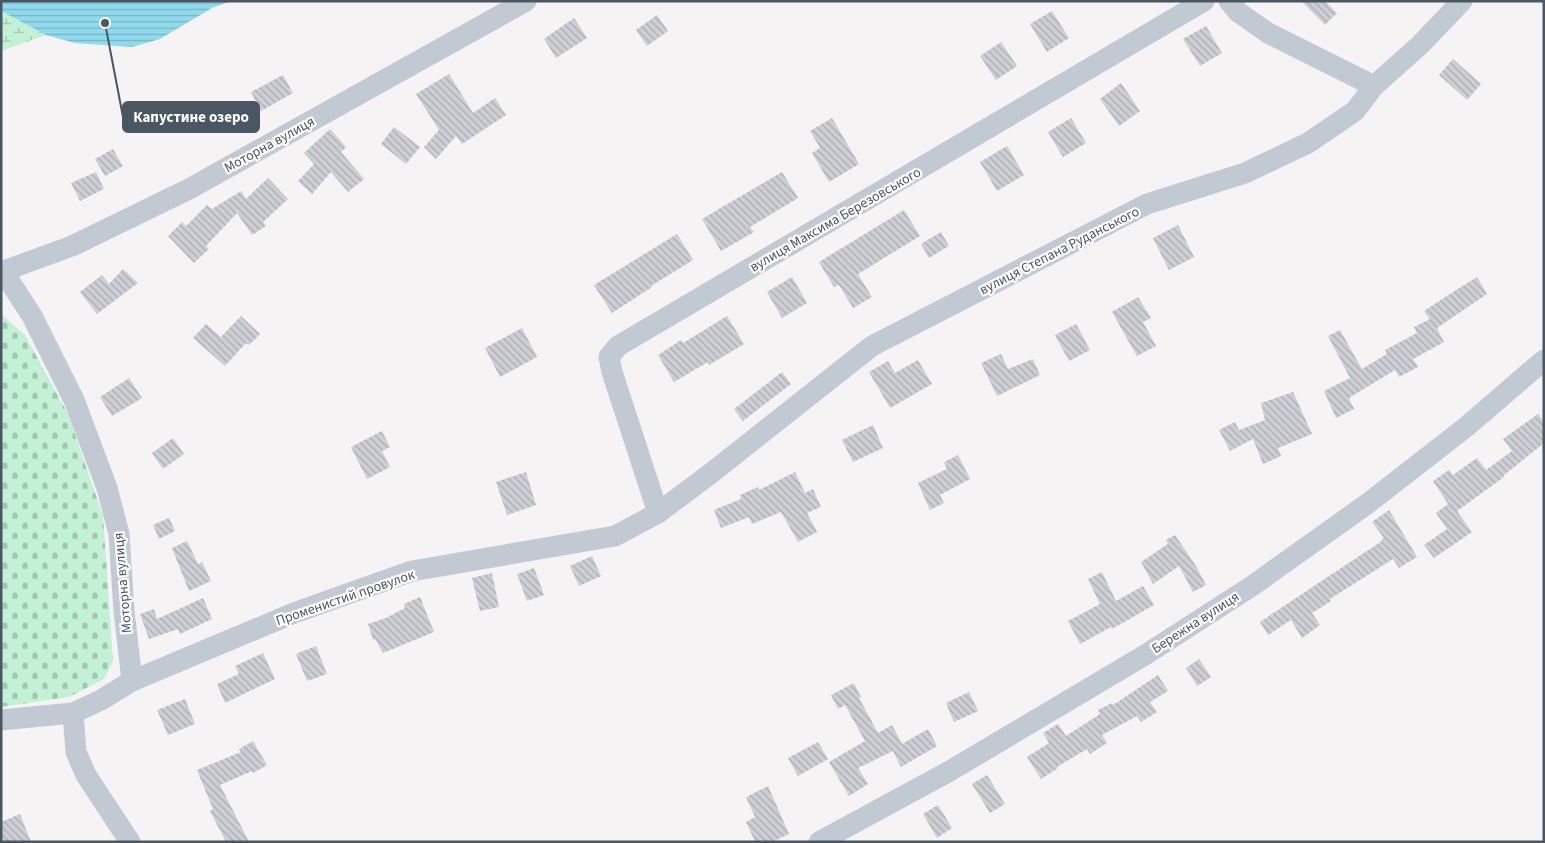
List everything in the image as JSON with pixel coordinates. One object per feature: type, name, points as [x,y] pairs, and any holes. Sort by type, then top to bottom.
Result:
[{"type":"street","name":"Моторна вулиця","points":[[132,681],[124,611],[119,534],[107,488],[74,400],[32,316],[2,272],[72,246],[189,189],[526,1]]},
{"type":"street","name":"вулиця Максима Березовського","points":[[658,513],[612,372],[609,357],[618,346],[1204,1]]},
{"type":"street","points":[[1229,1],[1238,12],[1268,33],[1374,86]]},
{"type":"street","name":"вулиця Степана Руданського","points":[[658,513],[872,346],[1147,204],[1245,173],[1308,143],[1355,111],[1374,86],[1420,45],[1462,1]]},
{"type":"street","name":"Бережна вулиця","points":[[819,842],[948,772],[1145,655],[1252,586],[1367,504],[1466,427],[1544,360]]},
{"type":"street","name":"Променистий провулок","points":[[1,720],[74,713],[101,700],[132,681],[294,613],[412,571],[615,536],[658,513]]},
{"type":"street","points":[[74,713],[76,752],[86,775],[130,842]]},
{"type":"green space","points":[[1,11],[46,35],[1,51]]},
{"type":"green space","points":[[1,314],[25,335],[68,414],[103,516],[113,661],[104,679],[69,697],[1,707]]},
{"type":"water","points":[[1,1],[231,1],[212,8],[160,39],[132,47],[75,43],[46,35],[1,11]]},
{"type":"building","points":[[1301,1],[1325,1],[1337,13],[1325,25]]},
{"type":"building","points":[[1052,11],[1069,38],[1047,52],[1030,24]]},
{"type":"building","points":[[657,15],[668,31],[647,46],[636,30]]},
{"type":"building","points":[[574,18],[587,38],[556,58],[544,39]]},
{"type":"building","points":[[1206,26],[1222,53],[1200,66],[1183,39]]},
{"type":"building","points":[[1001,42],[1017,66],[996,80],[980,56]]},
{"type":"building","points":[[1453,59],[1481,84],[1467,100],[1439,75]]},
{"type":"building","points":[[449,74],[473,113],[495,98],[506,115],[462,144],[456,136],[436,159],[424,147],[439,130],[416,94]]},
{"type":"building","points":[[283,75],[293,93],[261,111],[251,92]]},
{"type":"building","points":[[1121,83],[1140,111],[1119,126],[1100,99]]},
{"type":"building","points":[[832,118],[859,164],[829,182],[812,153],[820,148],[810,131]]},
{"type":"building","points":[[1071,118],[1086,143],[1063,157],[1048,132]]},
{"type":"building","points":[[394,127],[420,147],[406,164],[381,144]]},
{"type":"building","points":[[330,129],[346,147],[341,152],[364,179],[348,192],[331,172],[312,194],[298,181],[314,164],[304,153]]},
{"type":"building","points":[[1007,146],[1024,175],[997,191],[980,162]]},
{"type":"building","points":[[113,149],[123,166],[105,176],[95,159]]},
{"type":"building","points":[[96,172],[104,189],[80,201],[71,183]]},
{"type":"building","points":[[782,172],[798,198],[750,227],[754,232],[721,251],[702,219]]},
{"type":"building","points":[[268,178],[288,199],[263,222],[266,226],[252,235],[237,213],[206,246],[209,249],[194,263],[168,236],[182,222],[186,226],[207,205],[212,209],[241,191],[246,199]]},
{"type":"building","points":[[904,210],[920,236],[858,274],[872,297],[853,308],[839,285],[834,287],[819,262]]},
{"type":"building","points":[[1178,225],[1194,257],[1169,270],[1153,238]]},
{"type":"building","points":[[941,232],[949,246],[929,258],[921,244]]},
{"type":"building","points":[[677,234],[693,260],[612,313],[594,285]]},
{"type":"building","points":[[123,269],[138,283],[97,314],[80,292],[102,275],[109,284]]},
{"type":"building","points":[[792,277],[807,303],[782,318],[767,292]]},
{"type":"building","points":[[1477,277],[1487,294],[1437,328],[1444,342],[1413,359],[1418,367],[1399,377],[1395,370],[1349,398],[1354,409],[1336,418],[1324,391],[1350,378],[1328,336],[1340,330],[1362,369],[1387,354],[1385,350],[1417,333],[1414,327],[1430,319],[1424,311]]},
{"type":"building","points":[[1138,297],[1151,318],[1143,322],[1156,346],[1137,356],[1112,312]]},
{"type":"building","points":[[241,316],[260,334],[249,345],[246,343],[225,366],[193,338],[206,324],[221,337]]},
{"type":"building","points":[[727,316],[744,344],[709,365],[708,362],[674,382],[658,355],[681,340],[683,343]]},
{"type":"building","points":[[1076,324],[1090,350],[1069,361],[1055,335]]},
{"type":"building","points":[[522,328],[537,357],[500,377],[485,348]]},
{"type":"building","points":[[1001,354],[1008,369],[1033,359],[1040,375],[997,396],[981,363]]},
{"type":"building","points":[[918,360],[932,384],[890,408],[869,372],[888,361],[895,373]]},
{"type":"building","points":[[782,372],[791,384],[743,421],[734,409]]},
{"type":"building","points":[[129,378],[142,398],[112,416],[100,397]]},
{"type":"building","points":[[1293,392],[1312,434],[1278,448],[1281,456],[1263,464],[1253,439],[1230,451],[1219,430],[1235,422],[1239,430],[1265,420],[1261,403]]},
{"type":"building","points":[[1538,414],[1544,422],[1544,443],[1504,477],[1457,511],[1472,532],[1434,558],[1424,545],[1447,529],[1436,513],[1448,504],[1433,481],[1449,470],[1453,475],[1477,458],[1486,470],[1512,451],[1503,439]]},
{"type":"building","points":[[873,425],[883,448],[853,462],[842,440]]},
{"type":"building","points":[[382,431],[390,447],[382,451],[390,467],[367,479],[351,447]]},
{"type":"building","points":[[173,438],[184,454],[163,469],[152,453]]},
{"type":"building","points":[[958,455],[970,479],[940,495],[944,503],[930,510],[918,483],[947,469],[944,462]]},
{"type":"building","points":[[526,472],[536,505],[507,515],[496,482]]},
{"type":"building","points":[[795,472],[805,493],[813,489],[821,507],[807,513],[817,532],[798,542],[781,512],[752,524],[749,517],[721,528],[714,510],[741,499],[740,495],[758,487],[759,490]]},
{"type":"building","points":[[1389,510],[1417,557],[1399,568],[1393,559],[1330,599],[1331,601],[1312,613],[1320,625],[1302,638],[1291,620],[1268,635],[1260,622],[1382,541],[1384,538],[1372,522]]},
{"type":"building","points":[[169,518],[175,531],[159,539],[153,525]]},
{"type":"building","points":[[1175,535],[1196,566],[1206,585],[1193,592],[1179,566],[1153,584],[1141,562],[1168,544],[1166,540]]},
{"type":"building","points":[[187,541],[198,564],[202,562],[211,581],[189,591],[172,548]]},
{"type":"building","points":[[592,556],[601,576],[579,586],[570,566]]},
{"type":"building","points":[[534,568],[544,595],[527,601],[517,574]]},
{"type":"building","points":[[1102,572],[1116,601],[1143,586],[1154,605],[1112,629],[1111,627],[1080,644],[1068,621],[1100,604],[1088,579]]},
{"type":"building","points":[[492,573],[499,607],[480,611],[472,578]]},
{"type":"building","points":[[420,597],[434,632],[383,653],[375,639],[373,640],[368,624],[386,618],[405,608],[404,604]]},
{"type":"building","points":[[203,598],[212,619],[180,634],[178,629],[149,639],[140,614],[154,609],[157,619]]},
{"type":"building","points":[[316,646],[327,674],[307,681],[296,654]]},
{"type":"building","points":[[263,653],[275,679],[225,703],[217,684],[239,674],[235,666]]},
{"type":"building","points":[[1199,659],[1211,677],[1197,686],[1186,668]]},
{"type":"building","points":[[1158,675],[1168,691],[1150,702],[1157,712],[1141,722],[1137,716],[1102,735],[1107,743],[1090,754],[1087,749],[1041,779],[1027,757],[1049,743],[1043,733],[1058,724],[1066,736],[1100,714],[1098,710],[1112,703],[1113,705]]},
{"type":"building","points":[[854,683],[861,697],[859,698],[878,733],[892,725],[902,744],[928,729],[937,746],[901,767],[893,751],[858,768],[868,784],[849,796],[829,762],[865,741],[845,705],[838,709],[831,695]]},
{"type":"building","points":[[969,692],[978,711],[954,722],[946,703]]},
{"type":"building","points":[[185,699],[195,724],[168,735],[157,710]]},
{"type":"building","points":[[253,741],[267,765],[253,773],[252,771],[220,785],[249,842],[226,842],[210,811],[213,809],[197,770],[241,752],[239,749]]},
{"type":"building","points":[[818,742],[828,759],[798,776],[788,758]]},
{"type":"building","points":[[987,775],[1005,804],[990,813],[972,784]]},
{"type":"building","points":[[768,786],[789,834],[772,842],[755,842],[746,822],[755,817],[746,797]]},
{"type":"building","points":[[938,805],[952,828],[937,838],[923,814]]},
{"type":"building","points":[[20,814],[31,842],[1,842],[1,822]]},
{"type":"place","name":"Капустине озеро","points":[[105,23]]}]
